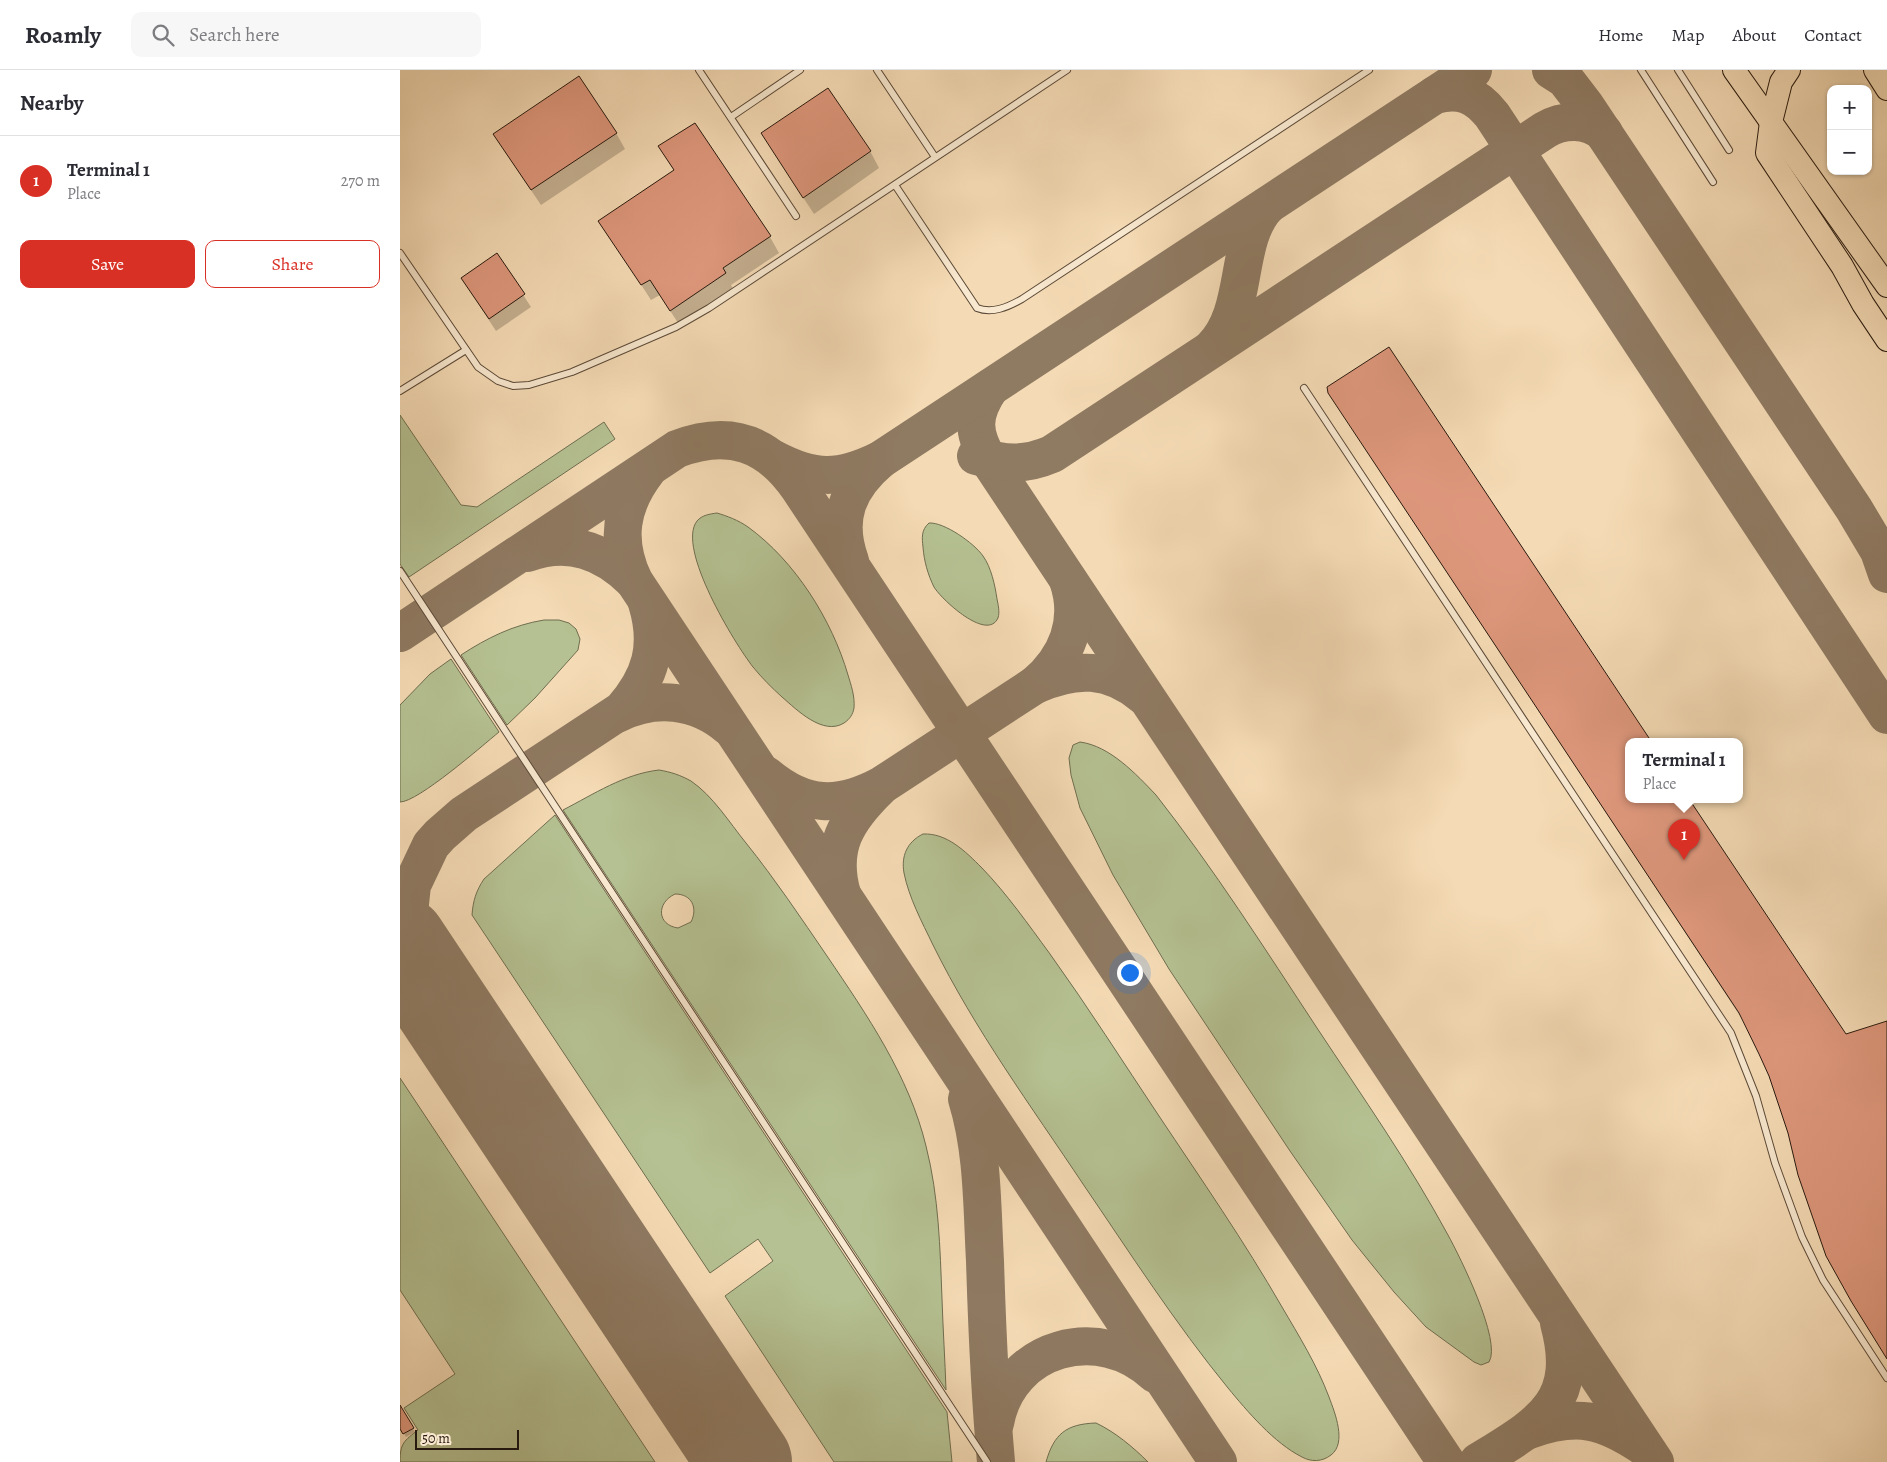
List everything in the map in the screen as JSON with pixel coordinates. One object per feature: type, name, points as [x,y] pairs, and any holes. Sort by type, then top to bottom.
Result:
[{"type":"highway","points":[[1734,70],[1887,286]]},
{"type":"highway","points":[[1789,70],[1781,82],[1771,122],[1767,153],[1842,266],[1863,304],[1887,340]]},
{"type":"highway","points":[[1875,70],[1887,89]]},
{"type":"lane","points":[[699,70],[796,216]]},
{"type":"lane","points":[[731,117],[800,70]]},
{"type":"lane","points":[[877,70],[935,157]]},
{"type":"lane","points":[[400,253],[478,367],[487,374],[513,386],[529,385],[572,372],[676,327],[709,308],[1066,70]]},
{"type":"lane","points":[[895,185],[977,308],[996,310],[1022,299],[1369,70]]},
{"type":"lane","points":[[1640,70],[1714,182]]},
{"type":"lane","points":[[1678,70],[1729,150]]},
{"type":"lane","points":[[400,391],[466,350]]},
{"type":"lane","points":[[1304,388],[1731,1033],[1744,1063],[1791,1209],[1805,1245],[1828,1288],[1887,1378]]},
{"type":"lane","points":[[400,571],[988,1462]]},
{"type":"green space","points":[[400,415],[461,505],[477,507],[604,422],[615,439],[409,577],[400,564]]},
{"type":"green space","points":[[717,513],[732,518],[744,525],[765,541],[796,574],[810,593],[832,633],[848,675],[854,710],[850,718],[844,723],[828,726],[819,724],[803,714],[778,694],[760,675],[734,638],[710,596],[694,552],[693,534],[697,521],[709,514]]},
{"type":"green space","points":[[929,523],[942,526],[958,534],[973,545],[986,560],[994,582],[999,608],[998,618],[992,624],[984,625],[964,616],[945,600],[934,587],[924,557],[922,537],[923,531]]},
{"type":"green space","points":[[544,620],[559,620],[569,623],[576,629],[580,639],[578,650],[535,698],[507,725],[461,655],[501,633],[522,625]]},
{"type":"green space","points":[[451,659],[499,732],[435,784],[409,800],[400,802],[400,705],[430,674]]},
{"type":"green space","points":[[1080,742],[1102,749],[1112,755],[1131,770],[1156,795],[1239,910],[1368,1104],[1417,1182],[1461,1261],[1478,1299],[1490,1336],[1491,1351],[1489,1362],[1481,1365],[1474,1362],[1426,1327],[1394,1292],[1352,1240],[1290,1151],[1169,969],[1113,875],[1080,808],[1071,775],[1069,758],[1073,745]]},
{"type":"green space","points":[[659,770],[683,777],[699,787],[714,802],[767,870],[842,978],[898,1071],[919,1120],[934,1184],[939,1242],[946,1390],[563,810],[621,780]],"holes":[[[675,894],[689,899],[694,912],[691,922],[678,928],[666,923],[663,918],[662,908],[669,898]]]},
{"type":"green space","points":[[555,815],[947,1412],[952,1462],[834,1462],[725,1296],[773,1261],[758,1239],[710,1273],[472,915],[475,896],[484,879]]},
{"type":"green space","points":[[923,834],[940,836],[955,844],[982,868],[1009,899],[1078,994],[1237,1234],[1268,1282],[1324,1385],[1336,1419],[1339,1436],[1336,1450],[1328,1457],[1320,1460],[1309,1460],[1281,1444],[1228,1388],[1153,1287],[1004,1067],[949,976],[920,919],[909,892],[903,867],[904,855],[909,845]]},
{"type":"green space","points":[[400,1078],[655,1462],[400,1462],[402,1446],[418,1430],[404,1408],[455,1374],[400,1290]]},
{"type":"green space","points":[[1096,1423],[1124,1440],[1148,1462],[1046,1462],[1053,1444],[1063,1432],[1069,1428]]},
{"type":"building","points":[[579,76],[617,133],[531,190],[493,134]]},
{"type":"building","points":[[828,88],[871,151],[803,198],[761,133]]},
{"type":"building","points":[[695,123],[771,236],[723,268],[726,273],[670,311],[650,280],[641,285],[598,221],[674,170],[658,146]]},
{"type":"building","points":[[497,253],[525,294],[489,319],[461,278]]},
{"type":"building","points":[[1389,347],[1649,738],[1625,738],[1625,803],[1692,803],[1846,1034],[1887,1021],[1887,1359],[1826,1256],[1798,1175],[1788,1133],[1769,1076],[1739,1013],[1328,393],[1327,387]]},
{"type":"building","points":[[400,1405],[414,1428],[403,1434],[400,1429]]},
{"type":"taxiway","points":[[774,459],[802,471],[827,475],[852,471],[880,460],[1473,70]]},
{"type":"taxiway","points":[[1551,70],[1565,79],[1585,105],[1854,509],[1879,551],[1887,574]]},
{"type":"taxiway","points":[[1435,95],[1452,92],[1467,95],[1480,102],[1492,115],[1887,715]]},
{"type":"taxiway","points":[[976,456],[996,461],[1023,462],[1052,454],[1545,130],[1552,126],[1575,122],[1590,125],[1604,133]]},
{"type":"taxiway","points":[[1212,348],[1224,333],[1232,315],[1249,238],[1256,221],[1267,206]]},
{"type":"taxiway","points":[[990,388],[980,407],[976,424],[979,440],[988,459],[1655,1462]]},
{"type":"taxiway","points":[[400,633],[677,449],[714,440],[730,441],[746,444],[774,460],[799,488],[1446,1462]]},
{"type":"taxiway","points":[[850,561],[844,531],[847,505],[859,482],[880,460]]},
{"type":"taxiway","points":[[647,471],[631,497],[623,524],[624,552],[634,581],[1218,1462]]},
{"type":"taxiway","points":[[527,553],[557,547],[585,550],[611,562],[634,581]]},
{"type":"taxiway","points":[[766,775],[780,786],[795,794],[822,801],[837,801],[851,798],[882,785],[1035,685],[1056,663],[1069,638],[1072,624],[1072,595],[1068,580]]},
{"type":"taxiway","points":[[422,976],[412,942],[409,913],[412,885],[431,845],[464,814],[622,710],[640,685],[650,660],[653,633],[647,603]]},
{"type":"taxiway","points":[[1035,685],[1064,675],[1092,673],[1118,680],[1131,686],[1144,696]]},
{"type":"taxiway","points":[[617,714],[646,704],[660,702],[675,703],[703,710],[729,727]]},
{"type":"taxiway","points":[[842,894],[838,863],[839,849],[843,836],[857,812],[879,788]]},
{"type":"taxiway","points":[[967,1099],[976,1139],[981,1179],[989,1362],[996,1462]]},
{"type":"taxiway","points":[[1478,1462],[1519,1436],[1550,1409],[1559,1393],[1564,1374],[1564,1351],[1559,1323]]},
{"type":"taxiway","points":[[995,1423],[1004,1397],[1018,1376],[1037,1360],[1060,1350],[1084,1346],[1109,1349],[1133,1358],[1155,1374]]},
{"type":"taxiway","points":[[1529,1430],[1561,1422],[1589,1422],[1615,1430],[1644,1447]]},
{"type":"runway","points":[[400,943],[745,1462]]},
{"type":"place","name":"Terminal 1","points":[[1684,860]]}]
